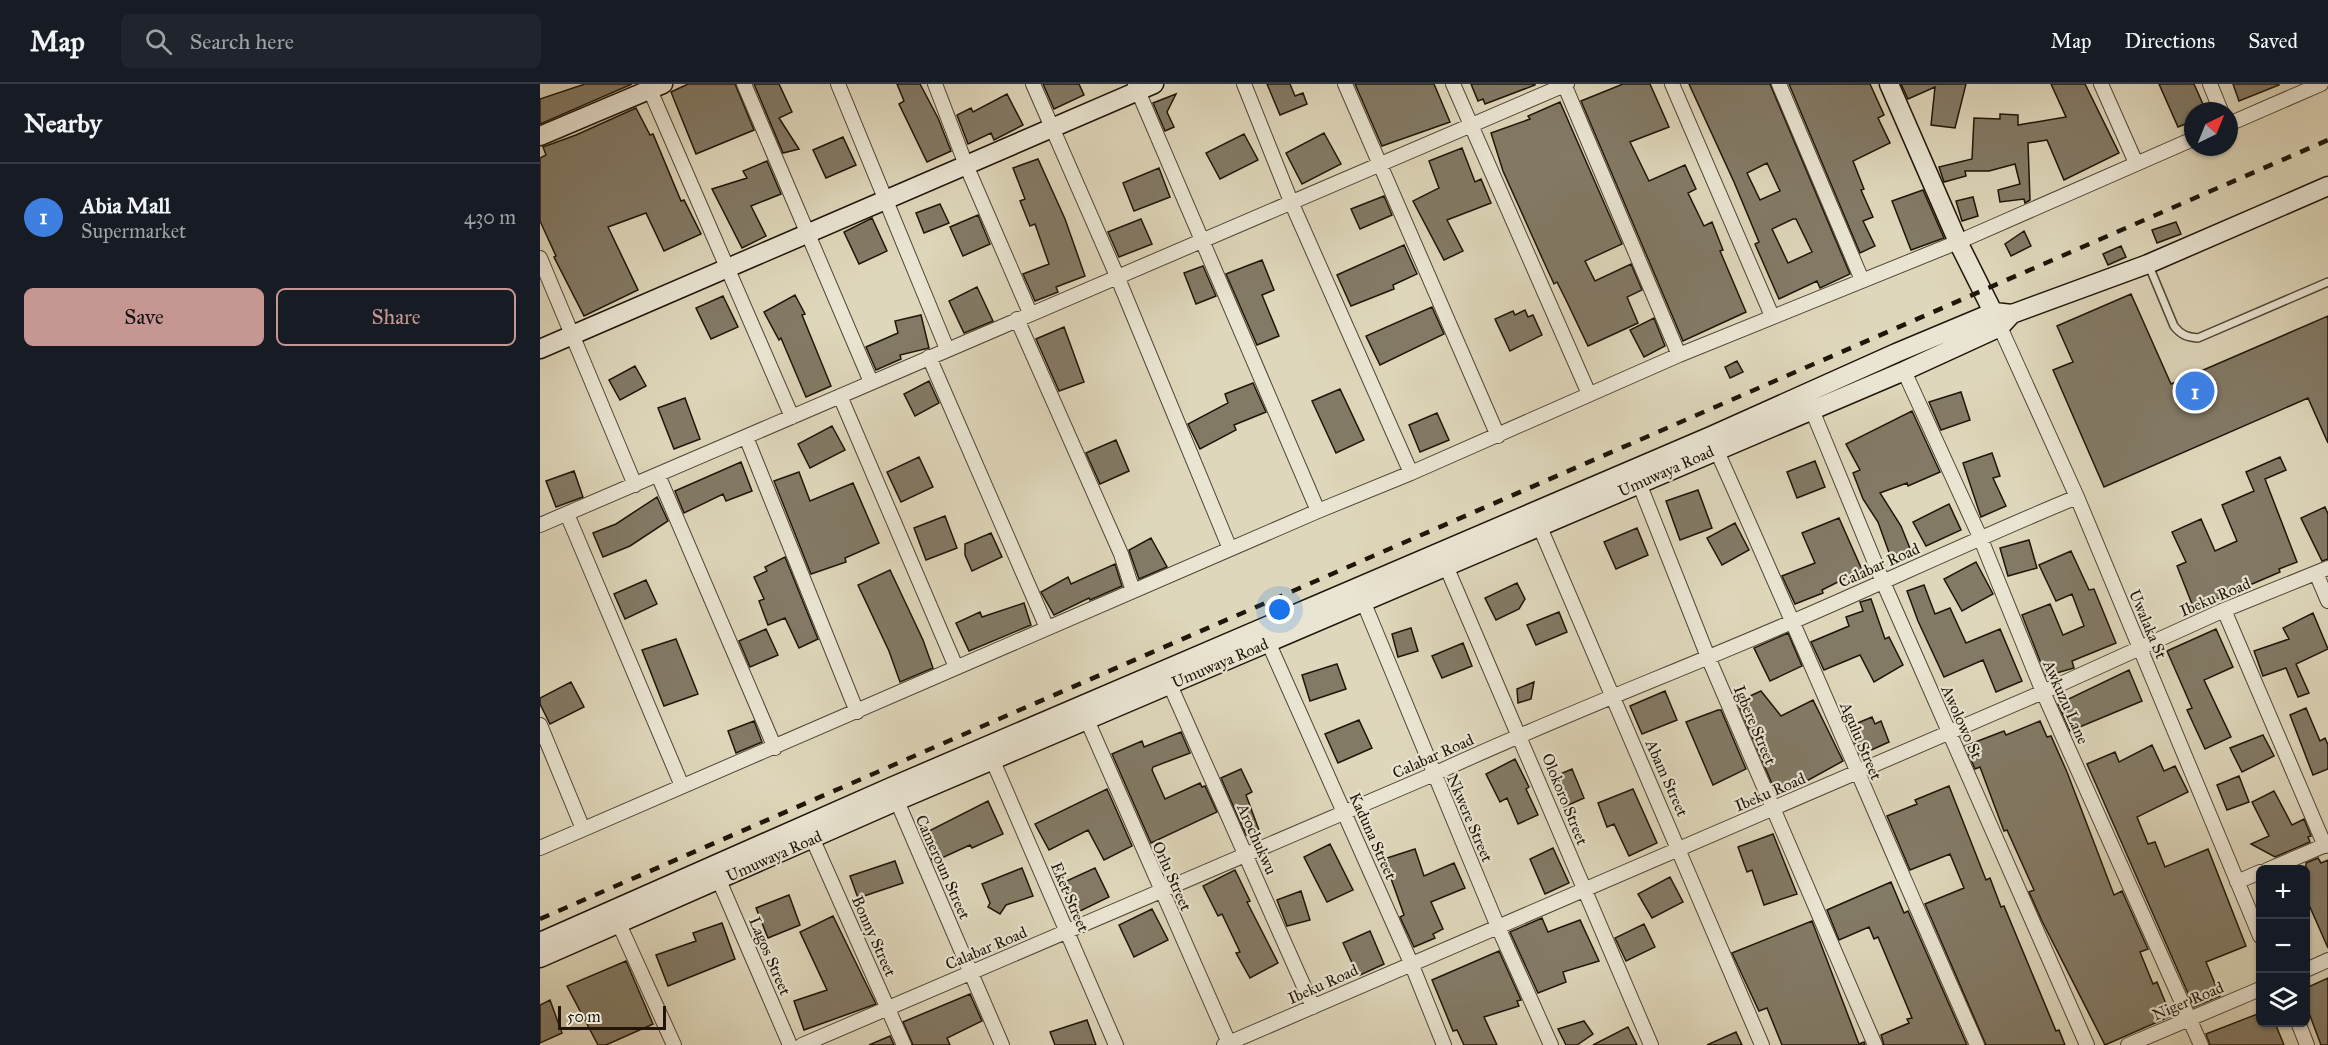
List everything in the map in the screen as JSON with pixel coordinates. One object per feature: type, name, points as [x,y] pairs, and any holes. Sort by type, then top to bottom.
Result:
[{"type":"street","points":[[744,84],[871,382]]},
{"type":"street","points":[[837,84],[947,350]]},
{"type":"street","points":[[935,84],[966,165],[1030,313]]},
{"type":"street","points":[[1033,84],[1117,276],[1230,549]]},
{"type":"street","points":[[1244,84],[1292,204],[1411,473]]},
{"type":"street","points":[[1345,84],[1498,436]]},
{"type":"street","points":[[1453,84],[1589,394]]},
{"type":"street","points":[[540,525],[1201,240],[1292,204],[1565,84],[1679,355]]},
{"type":"street","points":[[1672,84],[1772,316]]},
{"type":"street","points":[[1779,84],[1862,280]]},
{"type":"street","points":[[1889,84],[1981,293],[2002,318],[2148,264],[2328,186]]},
{"type":"street","points":[[2101,84],[2136,163]]},
{"type":"street","points":[[2210,84],[2217,102]]},
{"type":"street","points":[[2238,120],[2321,84]]},
{"type":"street","points":[[540,349],[1052,128],[1142,86],[1201,240],[1318,511]]},
{"type":"street","points":[[540,136],[657,87],[728,268],[792,417]]},
{"type":"street","points":[[540,848],[1318,511],[1498,436],[1679,355],[1958,242],[2184,143]]},
{"type":"street","points":[[540,258],[635,485]]},
{"type":"street","name":"Umuwaya Road","points":[[540,942],[716,874],[813,840],[990,755],[1088,720],[1170,685],[1265,635],[1363,601],[1446,566],[1536,518],[1639,483],[1904,371],[2002,318]]},
{"type":"street","name":"Umuwaya Road","points":[[540,958],[619,924],[716,874],[2002,318]]},
{"type":"street","name":"Uwalaka St","points":[[2002,318],[2256,927]]},
{"type":"street","points":[[1017,319],[1121,554],[1132,591]]},
{"type":"street","points":[[928,357],[1047,628]]},
{"type":"street","name":"Awkuzu Lane","points":[[1904,371],[1980,537],[2043,692],[2201,1045]]},
{"type":"street","points":[[840,396],[956,668]]},
{"type":"street","name":"Awolowo St","points":[[1812,410],[1948,733],[2087,1045]]},
{"type":"street","points":[[746,437],[857,712]]},
{"type":"street","name":"Agulu Street","points":[[1716,449],[1977,1045]]},
{"type":"street","points":[[657,475],[775,748]]},
{"type":"street","name":"Igbere Street","points":[[1639,483],[1708,657],[1875,1045]]},
{"type":"street","name":"Calabar Road","points":[[802,1045],[1345,813],[1520,734],[1793,621],[2077,496]]},
{"type":"street","points":[[567,514],[682,786]]},
{"type":"street","name":"Abam Street","points":[[1536,518],[1680,849],[1762,1045]]},
{"type":"street","name":"Olokoro Street","points":[[1446,566],[1652,1045]]},
{"type":"street","points":[[2322,570],[2328,601]]},
{"type":"street","name":"Ibeku Road","points":[[1227,1044],[2043,692],[2224,610],[2322,570]]},
{"type":"street","name":"Nkwere Street","points":[[1363,601],[1498,927],[1551,1045]]},
{"type":"street","points":[[2224,610],[2326,845],[2279,865]]},
{"type":"street","name":"Kaduna Street","points":[[1265,635],[1411,963],[1444,1045]]},
{"type":"street","name":"Arochukwu","points":[[1170,685],[1313,1007]]},
{"type":"street","name":"Orlu Street","points":[[1088,720],[1227,1044]]},
{"type":"street","points":[[540,725],[583,829]]},
{"type":"street","name":"Eket Street","points":[[990,755],[1116,1045]]},
{"type":"street","name":"Cameroun Street","points":[[897,801],[1002,1045]]},
{"type":"street","name":"Bonny Street","points":[[813,840],[904,1045]]},
{"type":"street","name":"Lagos Street","points":[[716,874],[790,1045]]},
{"type":"street","points":[[2237,882],[2256,874]]},
{"type":"street","points":[[619,924],[674,1045]]},
{"type":"street","points":[[2310,968],[2328,960]]},
{"type":"street","name":"Niger Road","points":[[2128,1045],[2256,991]]},
{"type":"street","points":[[2300,1027],[2307,1045]]},
{"type":"lane","points":[[2148,264],[2174,326],[2181,334],[2189,338],[2198,338],[2328,282]]},
{"type":"building","points":[[585,84],[632,84],[540,124],[540,99]]},
{"type":"building","points":[[688,84],[735,84],[754,130],[696,154],[671,92]]},
{"type":"building","points":[[754,84],[779,84],[792,112],[779,118],[799,149],[783,153]]},
{"type":"building","points":[[897,84],[920,84],[938,118],[951,151],[927,162],[899,104],[904,101]]},
{"type":"building","points":[[1043,84],[1079,84],[1084,95],[1054,109]]},
{"type":"building","points":[[1267,84],[1290,84],[1295,96],[1303,93],[1307,104],[1280,115]]},
{"type":"building","points":[[1355,84],[1434,84],[1450,122],[1382,146]]},
{"type":"building","points":[[1471,84],[1535,85],[1485,104],[1483,99],[1478,101]]},
{"type":"building","points":[[1623,84],[1650,84],[1669,127],[1630,142],[1649,181],[1685,165],[1696,189],[1688,193],[1704,226],[1712,222],[1723,250],[1720,251],[1746,312],[1683,341],[1581,101]]},
{"type":"building","points":[[1689,84],[1770,84],[1850,274],[1820,288],[1817,281],[1779,299],[1755,244],[1759,242]],"holes":[[[1767,163],[1780,191],[1760,200],[1747,173]],[[1796,219],[1812,252],[1788,263],[1772,229]]]},
{"type":"building","points":[[1789,84],[1870,84],[1884,115],[1878,118],[1890,143],[1853,161],[1864,189],[1861,190],[1873,217],[1863,221],[1875,246],[1860,253]]},
{"type":"building","points":[[1901,84],[1966,84],[1955,128],[1931,125],[1935,87],[1908,99]]},
{"type":"building","points":[[2051,84],[2085,84],[2119,153],[2064,180],[2047,140],[2028,143],[2030,200],[2025,203],[2024,199],[2000,202],[1998,190],[2020,184],[2015,164],[1989,171],[1965,171],[1966,176],[1944,182],[1939,167],[1972,159],[1974,118],[2000,119],[2000,114],[2018,115],[2018,125],[2066,117]]},
{"type":"building","points":[[2159,84],[2194,84],[2202,102],[2184,102],[2184,125],[2178,127]]},
{"type":"building","points":[[2233,84],[2279,84],[2279,85],[2239,101]]},
{"type":"building","points":[[1007,94],[1023,125],[994,140],[991,133],[968,144],[957,115],[971,108],[973,112]]},
{"type":"building","points":[[1176,94],[1167,112],[1174,127],[1165,131],[1153,103]]},
{"type":"building","points":[[1560,102],[1622,244],[1585,261],[1595,281],[1631,264],[1642,290],[1627,297],[1638,323],[1588,346],[1557,282],[1554,284],[1543,260],[1503,171],[1491,133],[1530,119],[1528,116]]},
{"type":"building","points":[[636,108],[650,135],[653,134],[681,201],[684,200],[701,234],[664,251],[646,213],[608,227],[638,290],[584,316],[554,257],[556,256],[540,221],[540,158],[546,155],[543,147]]},
{"type":"building","points":[[1324,133],[1341,164],[1302,184],[1286,153]]},
{"type":"building","points":[[1244,134],[1258,160],[1220,179],[1206,153]]},
{"type":"building","points":[[843,137],[856,165],[826,178],[813,150]]},
{"type":"building","points":[[1462,148],[1475,182],[1481,179],[1491,203],[1447,220],[1463,251],[1444,260],[1413,201],[1439,188],[1429,161]]},
{"type":"building","points":[[1038,159],[1065,219],[1085,276],[1056,287],[1058,292],[1035,301],[1023,274],[1049,264],[1035,224],[1030,226],[1020,201],[1025,199],[1013,168]]},
{"type":"building","points":[[767,161],[781,194],[751,206],[766,236],[742,248],[712,189],[747,178],[743,171]]},
{"type":"building","points":[[1159,168],[1170,197],[1134,211],[1123,183]]},
{"type":"building","points":[[1923,190],[1944,238],[1911,250],[1892,201]]},
{"type":"building","points":[[1384,196],[1392,215],[1360,229],[1351,209]]},
{"type":"building","points":[[1973,197],[1978,216],[1962,221],[1956,201]]},
{"type":"building","points":[[940,204],[949,223],[924,233],[916,213]]},
{"type":"building","points":[[978,215],[990,244],[963,256],[950,227]]},
{"type":"building","points":[[872,218],[887,251],[859,264],[844,232]]},
{"type":"building","points":[[1141,219],[1152,244],[1119,257],[1108,232]]},
{"type":"building","points":[[2176,222],[2181,234],[2157,243],[2152,230]]},
{"type":"building","points":[[2024,231],[2031,246],[2011,256],[2005,244]]},
{"type":"building","points":[[1404,245],[1417,274],[1393,285],[1394,289],[1351,306],[1337,275]]},
{"type":"building","points":[[2121,246],[2126,257],[2108,265],[2103,254]]},
{"type":"building","points":[[1262,260],[1274,290],[1262,295],[1279,336],[1257,345],[1226,274]]},
{"type":"building","points":[[1203,266],[1216,296],[1196,304],[1184,273]]},
{"type":"building","points":[[977,287],[993,321],[964,333],[949,301]]},
{"type":"building","points":[[2131,294],[2171,384],[2328,316],[2328,443],[2308,398],[2104,487],[2053,370],[2073,362],[2057,326]]},
{"type":"building","points":[[795,295],[805,314],[802,315],[831,386],[806,397],[781,338],[779,340],[764,312]]},
{"type":"building","points":[[723,296],[738,327],[711,339],[696,308]]},
{"type":"building","points":[[1432,307],[1444,334],[1380,365],[1366,336]]},
{"type":"building","points":[[1525,310],[1528,317],[1533,315],[1542,335],[1510,351],[1495,319],[1513,311],[1515,315]]},
{"type":"building","points":[[921,315],[929,348],[900,355],[901,359],[876,370],[866,347],[898,333],[895,321]]},
{"type":"building","points":[[1654,318],[1665,346],[1644,357],[1630,330]]},
{"type":"building","points":[[1064,327],[1084,382],[1059,391],[1036,339]]},
{"type":"building","points":[[1737,361],[1743,372],[1730,378],[1725,367]]},
{"type":"building","points":[[635,366],[646,386],[620,400],[609,380]]},
{"type":"building","points":[[929,381],[939,403],[915,416],[904,394]]},
{"type":"building","points":[[1253,383],[1266,412],[1234,425],[1236,430],[1200,449],[1188,424],[1228,403],[1225,394]]},
{"type":"building","points":[[1340,389],[1364,440],[1336,453],[1312,401]]},
{"type":"building","points":[[1961,392],[1970,420],[1941,430],[1929,402]]},
{"type":"building","points":[[685,398],[700,439],[674,449],[658,408]]},
{"type":"building","points":[[1912,411],[1940,472],[1908,486],[1907,483],[1880,493],[1901,526],[1911,551],[1891,558],[1878,522],[1863,499],[1853,473],[1860,470],[1846,444]]},
{"type":"building","points":[[1437,413],[1449,440],[1420,452],[1409,425]]},
{"type":"building","points":[[832,426],[845,450],[810,468],[798,444]]},
{"type":"building","points":[[1116,440],[1129,471],[1100,484],[1086,453]]},
{"type":"building","points":[[1992,453],[2000,476],[1993,478],[2006,506],[1981,517],[1963,463]]},
{"type":"building","points":[[919,457],[933,487],[901,502],[887,472]]},
{"type":"building","points":[[2280,457],[2286,470],[2265,479],[2297,562],[2279,569],[2280,572],[2194,609],[2177,566],[2186,562],[2172,532],[2201,519],[2215,551],[2237,541],[2222,505],[2254,491],[2246,472]]},
{"type":"building","points":[[1815,461],[1825,487],[1797,498],[1787,472]]},
{"type":"building","points":[[741,462],[752,491],[726,501],[723,494],[684,513],[675,491]]},
{"type":"building","points":[[574,471],[583,497],[556,507],[546,481]]},
{"type":"building","points":[[799,472],[810,501],[853,483],[879,543],[845,558],[846,562],[811,574],[774,481]]},
{"type":"building","points":[[1698,490],[1712,528],[1680,540],[1666,501]]},
{"type":"building","points":[[657,497],[668,521],[630,546],[603,557],[593,533],[616,524]]},
{"type":"building","points":[[1949,504],[1961,530],[1926,546],[1913,522]]},
{"type":"building","points":[[2325,507],[2328,514],[2328,559],[2322,561],[2301,518]]},
{"type":"building","points":[[945,516],[957,548],[926,560],[914,528]]},
{"type":"building","points":[[1839,518],[1862,570],[1822,590],[1823,593],[1795,604],[1782,576],[1815,563],[1802,533]]},
{"type":"building","points":[[1735,523],[1749,550],[1722,565],[1707,538]]},
{"type":"building","points":[[1637,528],[1648,555],[1616,569],[1604,542]]},
{"type":"building","points":[[991,533],[1002,557],[972,571],[965,555],[965,544]]},
{"type":"building","points":[[1151,538],[1167,567],[1139,579],[1129,550]]},
{"type":"building","points":[[2029,540],[2037,568],[2008,576],[2000,548]]},
{"type":"building","points":[[2071,551],[2089,590],[2094,589],[2116,643],[2072,661],[2074,668],[2046,676],[2022,615],[2050,604],[2063,635],[2084,626],[2072,594],[2056,601],[2039,565]]},
{"type":"building","points":[[785,557],[818,639],[799,648],[785,618],[768,625],[759,601],[764,599],[754,577],[767,571],[765,567]]},
{"type":"building","points":[[1976,562],[1993,594],[1962,611],[1944,579]]},
{"type":"building","points":[[1115,564],[1122,586],[1090,600],[1089,598],[1054,615],[1041,592],[1068,577],[1071,584]]},
{"type":"building","points":[[890,570],[923,640],[933,668],[900,682],[889,651],[858,585]]},
{"type":"building","points":[[646,580],[657,604],[625,619],[614,594]]},
{"type":"building","points":[[1517,583],[1525,599],[1519,609],[1496,620],[1485,598]]},
{"type":"building","points":[[1924,585],[1935,614],[1950,608],[1966,643],[2000,629],[2022,681],[1996,692],[1983,660],[1944,677],[1907,591]]},
{"type":"building","points":[[1871,599],[1885,639],[1889,637],[1903,665],[1874,682],[1860,655],[1824,670],[1811,642],[1849,626],[1846,617],[1863,611],[1860,602]]},
{"type":"building","points":[[1024,603],[1031,625],[969,651],[956,623],[980,612],[982,617]]},
{"type":"building","points":[[1559,612],[1567,632],[1536,645],[1527,625]]},
{"type":"building","points":[[2313,613],[2328,649],[2296,664],[2309,693],[2298,697],[2286,668],[2263,676],[2254,651],[2289,639],[2283,628]]},
{"type":"building","points":[[1411,628],[1418,651],[1398,657],[1392,634]]},
{"type":"building","points":[[766,629],[778,655],[750,667],[739,641]]},
{"type":"building","points":[[2216,629],[2233,667],[2204,680],[2231,737],[2205,749],[2187,710],[2192,708],[2167,651]]},
{"type":"building","points":[[1788,633],[1802,666],[1770,681],[1754,648]]},
{"type":"building","points":[[676,639],[698,694],[664,706],[642,650]]},
{"type":"building","points":[[1463,643],[1472,666],[1442,678],[1432,656]]},
{"type":"building","points":[[1337,664],[1346,689],[1310,701],[1302,675]]},
{"type":"building","points":[[2129,670],[2142,701],[2070,731],[2058,704]]},
{"type":"building","points":[[571,682],[584,707],[550,724],[540,704],[540,698]]},
{"type":"building","points":[[1534,682],[1531,699],[1518,703],[1517,689]]},
{"type":"building","points":[[1665,691],[1677,720],[1642,734],[1630,706]]},
{"type":"building","points":[[1761,691],[1781,716],[1813,700],[1843,761],[1803,783],[1776,793],[1737,702]]},
{"type":"building","points":[[2306,708],[2320,741],[2325,738],[2328,745],[2328,769],[2313,775],[2290,715]]},
{"type":"building","points":[[1721,710],[1746,769],[1713,785],[1686,722]]},
{"type":"building","points":[[1872,717],[1875,724],[1881,721],[1889,742],[1860,755],[1848,727]]},
{"type":"building","points":[[1359,720],[1372,748],[1338,763],[1325,734]]},
{"type":"building","points":[[754,721],[762,742],[736,753],[728,731]]},
{"type":"building","points":[[2040,721],[2047,737],[2051,736],[2067,772],[2114,895],[2122,891],[2148,949],[2140,952],[2153,984],[2157,982],[2171,1016],[2105,1045],[2042,921],[2029,892],[2034,890],[2007,830],[2004,831],[1980,767],[1975,769],[1965,746],[2004,731],[2006,735]]},
{"type":"building","points":[[1181,732],[1190,753],[1153,767],[1152,770],[1165,799],[1200,783],[1202,787],[1205,786],[1217,812],[1151,843],[1112,754],[1142,741],[1144,747]]},
{"type":"building","points":[[2263,735],[2274,756],[2242,772],[2230,748]]},
{"type":"building","points":[[2152,745],[2164,771],[2175,766],[2188,792],[2137,817],[2148,844],[2155,842],[2165,867],[2208,849],[2246,946],[2206,962],[2220,996],[2194,1007],[2087,764],[2115,752],[2119,762]]},
{"type":"building","points":[[1515,759],[1529,787],[1526,789],[1538,815],[1518,824],[1507,798],[1500,802],[1486,774]]},
{"type":"building","points":[[1241,769],[1252,792],[1246,795],[1259,830],[1246,835],[1221,778]]},
{"type":"building","points":[[1572,769],[1584,798],[1564,807],[1551,778]]},
{"type":"building","points":[[2239,776],[2249,802],[2227,810],[2217,785]]},
{"type":"building","points":[[1949,786],[1986,880],[1990,878],[2001,907],[2004,906],[2056,1031],[2059,1030],[2065,1045],[1986,1045],[1925,904],[1964,888],[1950,854],[1910,870],[1887,816],[1917,804],[1915,800]]},
{"type":"building","points":[[1107,789],[1132,846],[1104,860],[1088,830],[1049,850],[1035,824]]},
{"type":"building","points":[[1633,789],[1657,843],[1629,856],[1614,824],[1607,827],[1598,803]]},
{"type":"building","points":[[2274,791],[2292,825],[2304,819],[2311,836],[2308,837],[2310,842],[2275,857],[2251,844],[2269,836],[2252,802]]},
{"type":"building","points":[[988,801],[1003,834],[972,848],[970,845],[933,862],[921,835]]},
{"type":"building","points":[[1773,834],[1797,894],[1764,905],[1752,870],[1747,872],[1738,847]]},
{"type":"building","points":[[1330,844],[1353,890],[1327,902],[1304,857]]},
{"type":"building","points":[[1553,848],[1569,883],[1545,894],[1530,859]]},
{"type":"building","points":[[1415,849],[1424,876],[1454,863],[1465,888],[1431,902],[1443,929],[1433,934],[1435,938],[1414,947],[1400,917],[1404,915],[1384,859]]},
{"type":"building","points":[[2318,858],[2321,863],[2328,860],[2328,948],[2310,907],[2310,865],[2306,863]]},
{"type":"building","points":[[895,861],[903,883],[858,898],[850,876]]},
{"type":"building","points":[[1022,868],[1033,896],[1006,905],[1000,914],[988,907],[990,903],[982,884]]},
{"type":"building","points":[[1095,868],[1109,897],[1076,913],[1062,883]]},
{"type":"building","points":[[1235,870],[1250,901],[1247,902],[1278,963],[1250,978],[1236,953],[1240,952],[1222,914],[1218,916],[1203,886]]},
{"type":"building","points":[[1670,877],[1683,902],[1652,918],[1638,894]]},
{"type":"building","points":[[1891,882],[1904,913],[1908,911],[1967,1045],[1884,1045],[1881,1035],[1909,1023],[1907,1019],[1912,1018],[1878,937],[1874,939],[1869,927],[1839,940],[1827,910]]},
{"type":"building","points":[[1301,891],[1310,920],[1287,926],[1277,900]]},
{"type":"building","points":[[789,895],[800,925],[768,938],[756,908]]},
{"type":"building","points":[[1152,909],[1168,940],[1134,957],[1119,925]]},
{"type":"building","points":[[833,916],[876,1004],[804,1030],[794,1001],[827,990],[800,932]]},
{"type":"building","points":[[1542,918],[1548,932],[1580,920],[1599,961],[1563,972],[1566,982],[1538,993],[1510,932]]},
{"type":"building","points":[[1812,921],[1859,1044],[1864,1042],[1865,1045],[1782,1045],[1767,1008],[1759,1011],[1732,953]]},
{"type":"building","points":[[722,923],[735,959],[668,986],[656,955],[696,941],[693,933]]},
{"type":"building","points":[[1644,924],[1655,947],[1626,961],[1615,938]]},
{"type":"building","points":[[1370,931],[1384,964],[1358,976],[1343,943]]},
{"type":"building","points":[[1499,951],[1521,1000],[1517,1001],[1519,1006],[1484,1017],[1497,1045],[1464,1045],[1457,1030],[1453,1031],[1432,980]]},
{"type":"building","points":[[626,961],[653,1024],[606,1045],[598,1045],[567,986]]},
{"type":"building","points":[[2328,978],[2328,1045],[2321,1045],[2310,1016],[2310,986]]},
{"type":"building","points":[[970,994],[982,1021],[947,1038],[950,1045],[913,1045],[903,1022]]},
{"type":"building","points":[[550,1000],[562,1033],[540,1043],[540,1005]]},
{"type":"building","points":[[2256,1015],[2256,1027],[2277,1027],[2284,1045],[2210,1045],[2206,1034]]},
{"type":"building","points":[[1087,1020],[1096,1045],[1055,1045],[1050,1032]]},
{"type":"building","points":[[1584,1021],[1593,1034],[1577,1045],[1566,1045],[1558,1029]]},
{"type":"building","points":[[1628,1027],[1637,1045],[1593,1045]]},
{"type":"building","points":[[1736,1032],[1742,1045],[1707,1045]]},
{"type":"building","points":[[890,1036],[894,1045],[869,1045]]},
{"type":"railway","points":[[540,919],[2328,140]]},
{"type":"place","name":"Abia Mall","points":[[2195,391]]}]
